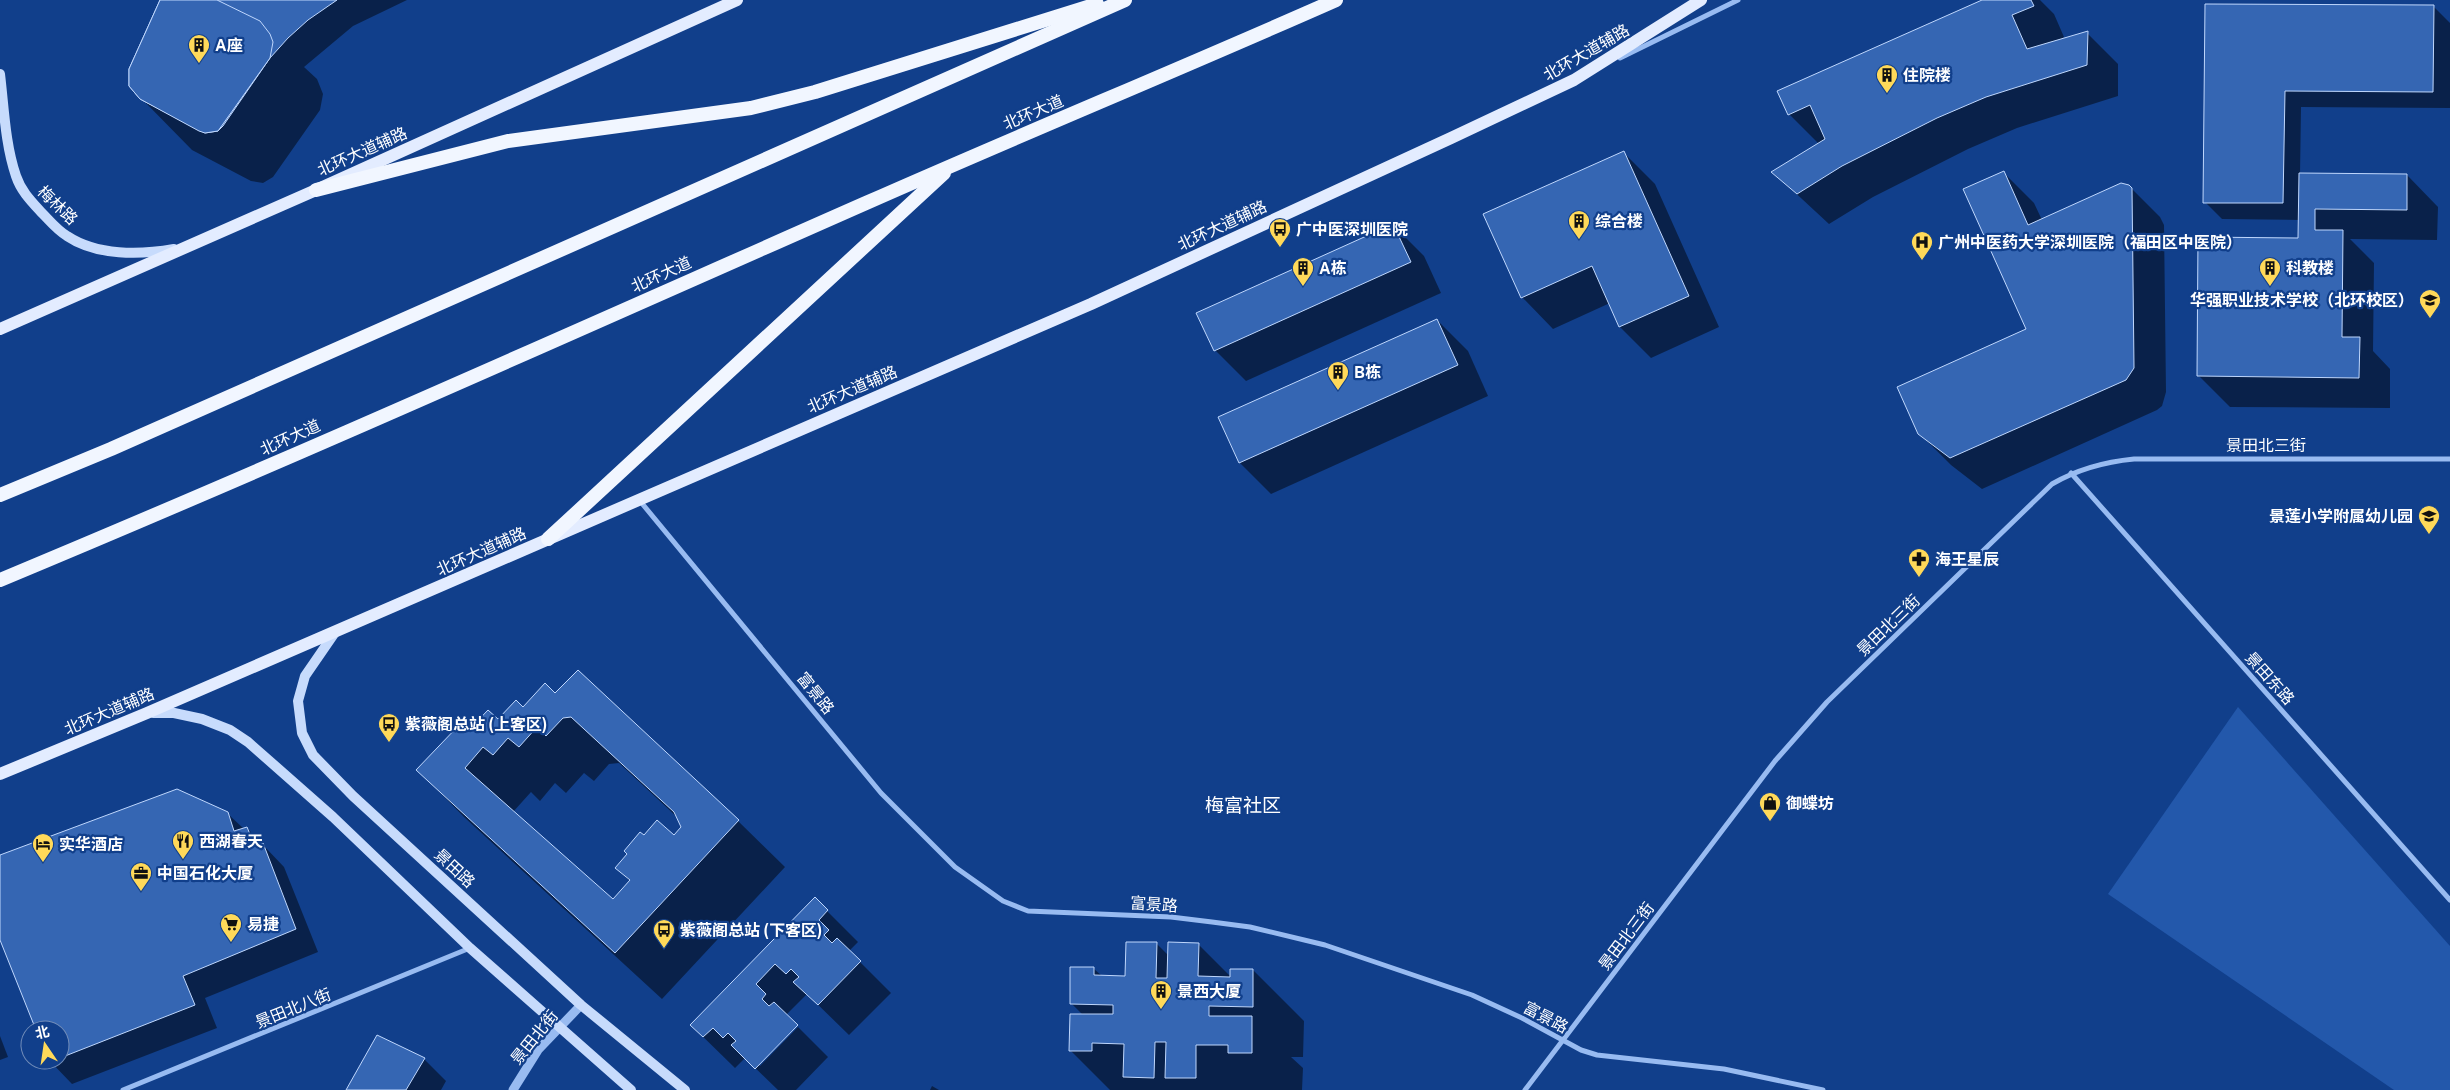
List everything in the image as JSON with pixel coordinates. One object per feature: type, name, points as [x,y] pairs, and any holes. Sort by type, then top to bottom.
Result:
[{"type":"highway","points":[[316,190],[508,141],[751,108],[815,92],[1110,0]]},
{"type":"highway","points":[[0,495],[129,441],[1125,0]]},
{"type":"highway","name":"北环大道","points":[[0,580],[172,508],[952,165],[1124,93],[1336,0]]},
{"type":"highway","points":[[548,539],[952,165]]},
{"type":"main road","name":"北环大道辅路","points":[[0,329],[316,190],[737,0]]},
{"type":"main road","name":"北环大道辅路","points":[[0,774],[147,713],[1091,304],[1574,80],[1701,0]]},
{"type":"main road","name":"梅林路","points":[[0,74],[6,128],[16,176],[26,195],[58,229],[83,244],[113,251],[162,251],[190,246]]},
{"type":"main road","name":"景田路","points":[[337,631],[305,676],[298,701],[298,721],[313,755],[353,796],[581,1005],[685,1090]]},
{"type":"main road","points":[[147,713],[174,713],[202,719],[230,730],[248,742],[333,817],[470,948],[631,1090]]},
{"type":"street","points":[[1574,80],[1738,0]]},
{"type":"street","name":"景田北三街","points":[[1525,1090],[1775,761],[1809,723],[2052,484],[2071,473],[2106,462],[2156,458],[2450,459]]},
{"type":"street","name":"景田东路","points":[[2071,473],[2450,900]]},
{"type":"street","name":"富景路","points":[[639,500],[881,793],[955,867],[1003,901],[1028,911],[1171,917],[1250,927],[1285,935],[1398,968],[1472,995],[1597,1055],[1724,1069],[1822,1090]]},
{"type":"street","name":"景田北八街","points":[[124,1090],[470,948]]},
{"type":"street","name":"景田北街","points":[[513,1090],[538,1050],[581,1005]]},
{"type":"shaded area","points":[[2238,707],[2450,946],[2450,1090],[2394,1090],[2108,894]]},
{"type":"building","name":"A座","points":[[160,0],[337,0],[308,20],[288,38],[270,58],[223,126],[218,131],[205,133],[140,99],[129,86],[129,69]]},
{"type":"building","name":"A座","points":[[160,0],[217,0],[260,21],[270,34],[273,42],[270,58],[218,131],[205,133],[199,131],[140,99],[129,86],[129,69]]},
{"type":"building","name":"住院楼","points":[[1982,0],[2031,0],[2034,6],[2012,15],[2027,49],[2088,31],[2087,65],[1986,97],[1937,118],[1842,166],[1797,194],[1771,172],[1825,139],[1810,105],[1788,115],[1777,91]]},
{"type":"building","points":[[2205,4],[2434,5],[2433,92],[2285,91],[2283,203],[2203,203]]},
{"type":"building","name":"综合楼","points":[[1624,151],[1689,296],[1619,327],[1592,266],[1521,298],[1483,214]]},
{"type":"building","points":[[2004,171],[2028,225],[2121,183],[2132,188],[2134,368],[2126,380],[1950,458],[1918,434],[1897,387],[2026,329],[1963,189]]},
{"type":"building","name":"科教楼","points":[[2299,173],[2407,174],[2407,210],[2315,209],[2315,230],[2343,230],[2342,337],[2360,337],[2359,378],[2197,376],[2198,237],[2298,238]]},
{"type":"building","name":"A栋","points":[[1393,224],[1411,262],[1214,351],[1196,313]]},
{"type":"building","name":"B栋","points":[[1437,319],[1458,365],[1239,463],[1218,417]]},
{"type":"building","points":[[578,670],[739,820],[615,953],[416,770],[461,723],[469,730],[488,710],[498,719],[516,700],[523,707],[545,683],[555,693]],"holes":[[[571,717],[674,812],[681,827],[674,835],[657,820],[644,835],[640,832],[624,851],[627,854],[615,868],[630,880],[613,899],[465,768],[483,747],[493,755],[508,738],[519,747],[537,727],[546,736],[563,718]]]},
{"type":"building","name":"中国石化大厦","points":[[177,789],[228,812],[234,831],[247,827],[254,844],[263,843],[296,929],[183,976],[195,1005],[70,1054],[70,1020],[32,1020],[0,940],[0,855]]},
{"type":"building","points":[[815,897],[828,910],[819,920],[829,930],[824,935],[832,943],[837,938],[861,961],[818,1005],[793,982],[799,977],[791,969],[786,974],[775,964],[756,984],[766,994],[762,999],[769,1006],[774,1002],[798,1025],[755,1069],[731,1045],[736,1041],[728,1033],[723,1038],[713,1028],[703,1037],[690,1025]]},
{"type":"building","name":"景西大厦","points":[[1126,942],[1157,942],[1156,978],[1167,978],[1168,942],[1199,943],[1198,976],[1230,977],[1230,969],[1253,969],[1253,1007],[1209,1006],[1209,1016],[1252,1016],[1252,1053],[1228,1053],[1228,1045],[1196,1045],[1196,1078],[1165,1078],[1166,1042],[1155,1042],[1154,1078],[1123,1077],[1124,1044],[1092,1043],[1092,1051],[1069,1051],[1070,1014],[1113,1014],[1113,1005],[1070,1004],[1070,967],[1094,967],[1094,975],[1125,976]]},
{"type":"building","points":[[377,1035],[425,1058],[406,1090],[346,1090]]},
{"type":"place","name":"A座","points":[[199,64]]},
{"type":"place","name":"住院楼","points":[[1887,94]]},
{"type":"place","name":"综合楼","points":[[1579,240]]},
{"type":"place","name":"广中医深圳医院","points":[[1280,248]]},
{"type":"place","name":"广州中医药大学深圳医院（福田区中医院）","points":[[1922,261]]},
{"type":"place","name":"A栋","points":[[1303,287]]},
{"type":"place","name":"科教楼","points":[[2270,287]]},
{"type":"place","name":"华强职业技术学校（北环校区）","points":[[2430,319]]},
{"type":"place","name":"B栋","points":[[1338,391]]},
{"type":"place","name":"景莲小学附属幼儿园","points":[[2429,535]]},
{"type":"place","name":"海王星辰","points":[[1919,578]]},
{"type":"place","name":"紫薇阁总站 (上客区)","points":[[389,743]]},
{"type":"place","name":"御蝶坊","points":[[1770,822]]},
{"type":"place","name":"西湖春天","points":[[183,860]]},
{"type":"place","name":"实华酒店","points":[[43,863]]},
{"type":"place","name":"中国石化大厦","points":[[141,892]]},
{"type":"place","name":"易捷","points":[[231,943]]},
{"type":"place","name":"紫薇阁总站 (下客区)","points":[[664,949]]},
{"type":"place","name":"景西大厦","points":[[1161,1010]]},
{"type":"district","name":"梅富社区","points":[[1243,805]]}]
